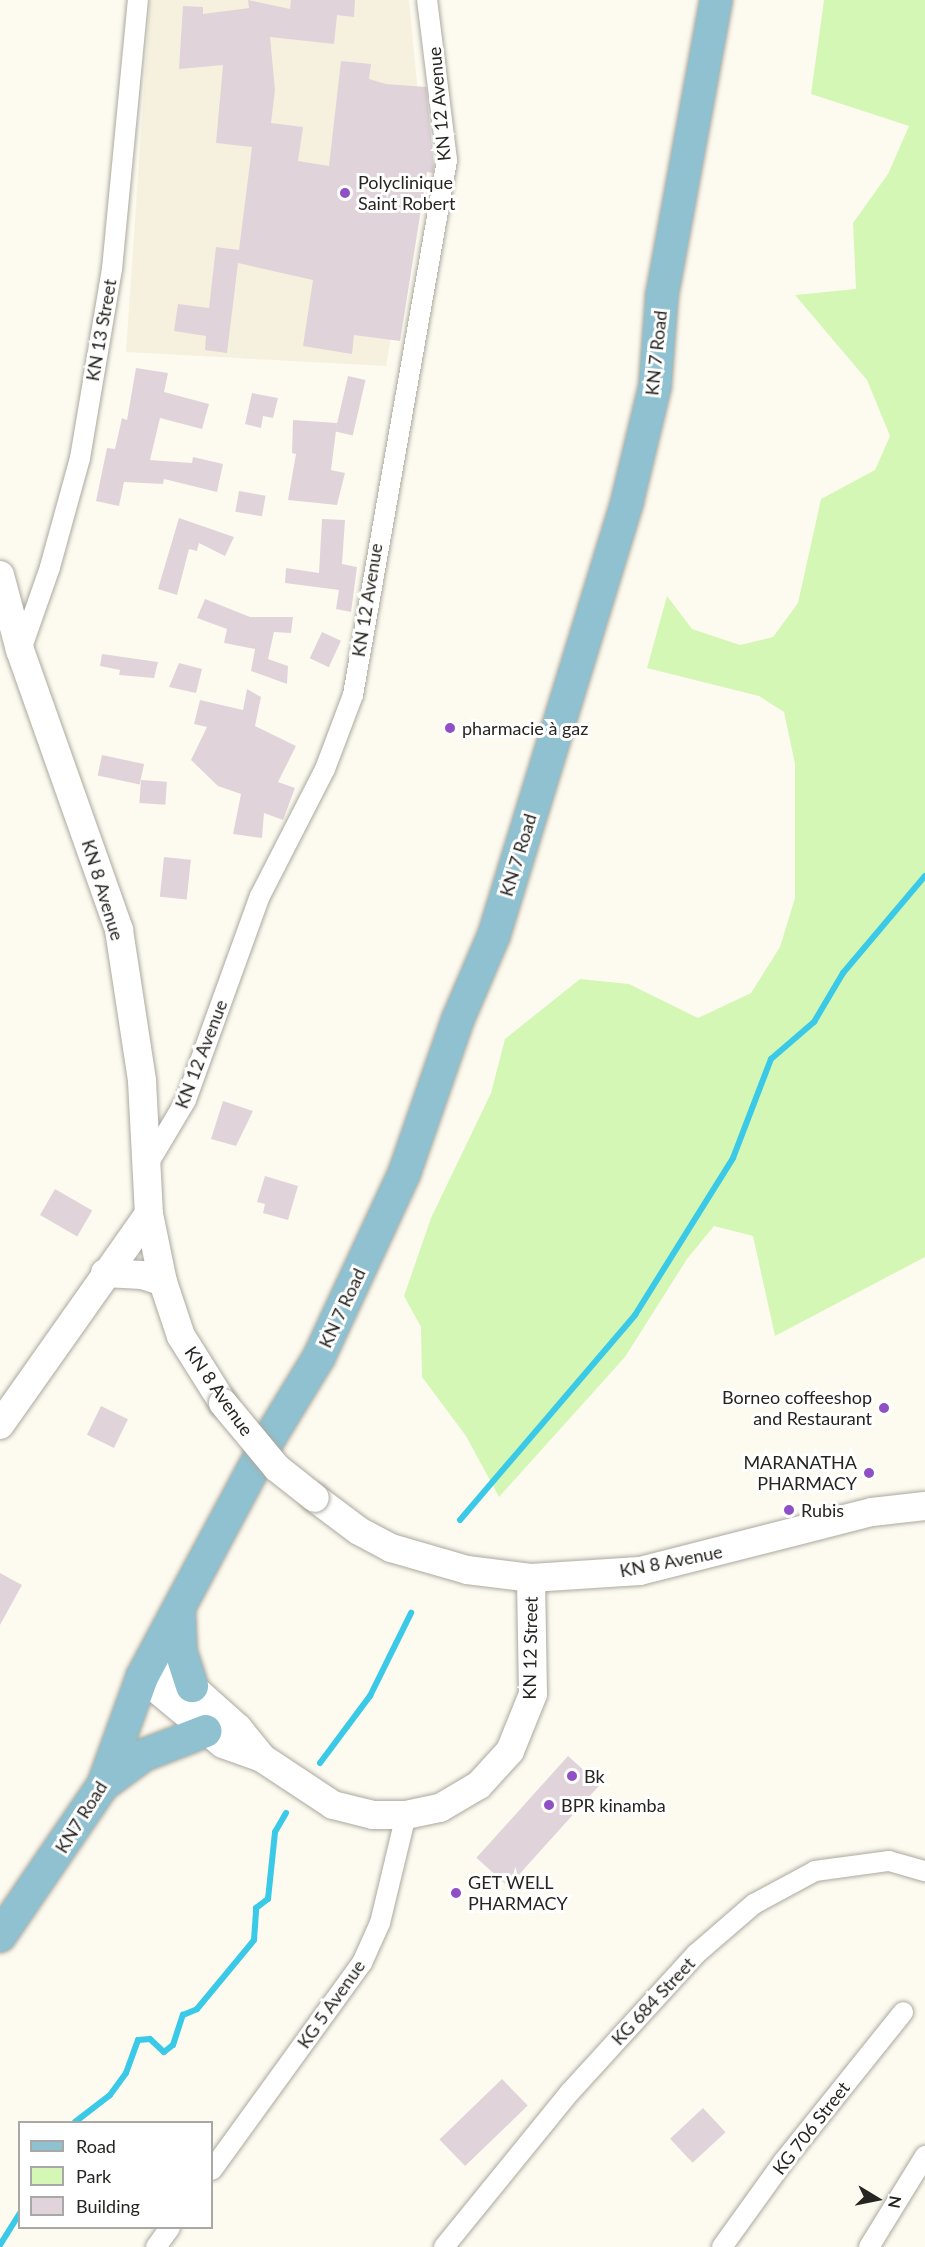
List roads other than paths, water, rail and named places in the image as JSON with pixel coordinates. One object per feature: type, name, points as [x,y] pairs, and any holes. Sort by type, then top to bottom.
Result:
[{"type":"main road","name":"KN 7 Road","points":[[148,1666],[272,1434],[319,1357],[404,1174],[458,1019],[494,935],[627,502],[655,386],[662,295],[716,0]]},
{"type":"main road","name":"KN 8 Avenue","points":[[0,575],[20,650],[119,930],[142,1081],[149,1214],[163,1282],[182,1336],[223,1403],[277,1468],[359,1531],[391,1548],[467,1570],[531,1578],[640,1571],[872,1512],[925,1506]]},
{"type":"main road","points":[[0,1425],[149,1214]]},
{"type":"main road","points":[[105,1274],[142,1275],[163,1282]]},
{"type":"main road","name":"KN 12 Street","points":[[148,1666],[192,1686],[238,1728],[262,1758],[333,1805],[374,1815],[406,1815],[440,1808],[479,1785],[510,1751],[533,1694],[531,1578]]},
{"type":"main road","points":[[179,1608],[181,1652],[192,1686]]},
{"type":"main road","name":"KN 12 Street","points":[[148,1666],[206,1731],[242,1753],[262,1758]]},
{"type":"main road","name":"KN7 Road","points":[[0,1936],[103,1785],[148,1666]]},
{"type":"main road","points":[[103,1785],[144,1755],[206,1731]]},
{"type":"street","name":"KN 13 Street","points":[[20,650],[50,567],[80,458],[112,269],[138,0]]},
{"type":"street","name":"KN 12 Avenue","points":[[148,1164],[186,1100],[260,896],[325,769],[352,695],[447,159],[427,0]]},
{"type":"street","name":"KG 5 Avenue","points":[[213,2169],[362,1963],[380,1923],[406,1815]]},
{"type":"street","name":"KG 684 Street","points":[[444,2247],[578,2083],[696,1954],[754,1904],[815,1871],[889,1861],[925,1871]]},
{"type":"street","name":"KG 706 Street","points":[[722,2247],[783,2162],[903,2012]]},
{"type":"street","points":[[869,2247],[925,2156]]},
{"type":"street","points":[[156,2247],[169,2229]]},
{"type":"waterway","points":[[460,1520],[635,1315],[733,1158],[771,1059],[814,1022],[843,973],[925,876]]},
{"type":"waterway","points":[[320,1763],[370,1696],[411,1613]]},
{"type":"waterway","points":[[76,2121],[110,2095],[126,2073],[138,2040],[150,2039],[164,2052],[173,2045],[183,2015],[197,2009],[254,1940],[256,1908],[268,1899],[275,1832],[286,1813]]},
{"type":"waterway","points":[[0,2245],[18,2216]]},
{"type":"place","name":"Polyclinique Saint Robert","points":[[345,193]]},
{"type":"place","name":"pharmacie à gaz","points":[[450,728]]},
{"type":"place","name":"Borneo coffeeshop and Restaurant","points":[[884,1408]]},
{"type":"place","name":"MARANATHA PHARMACY","points":[[869,1473]]},
{"type":"place","name":"Rubis","points":[[789,1510]]},
{"type":"place","name":"Bk","points":[[572,1776]]},
{"type":"place","name":"BPR kinamba","points":[[549,1805]]},
{"type":"place","name":"GET WELL PHARMACY","points":[[456,1893]]}]
